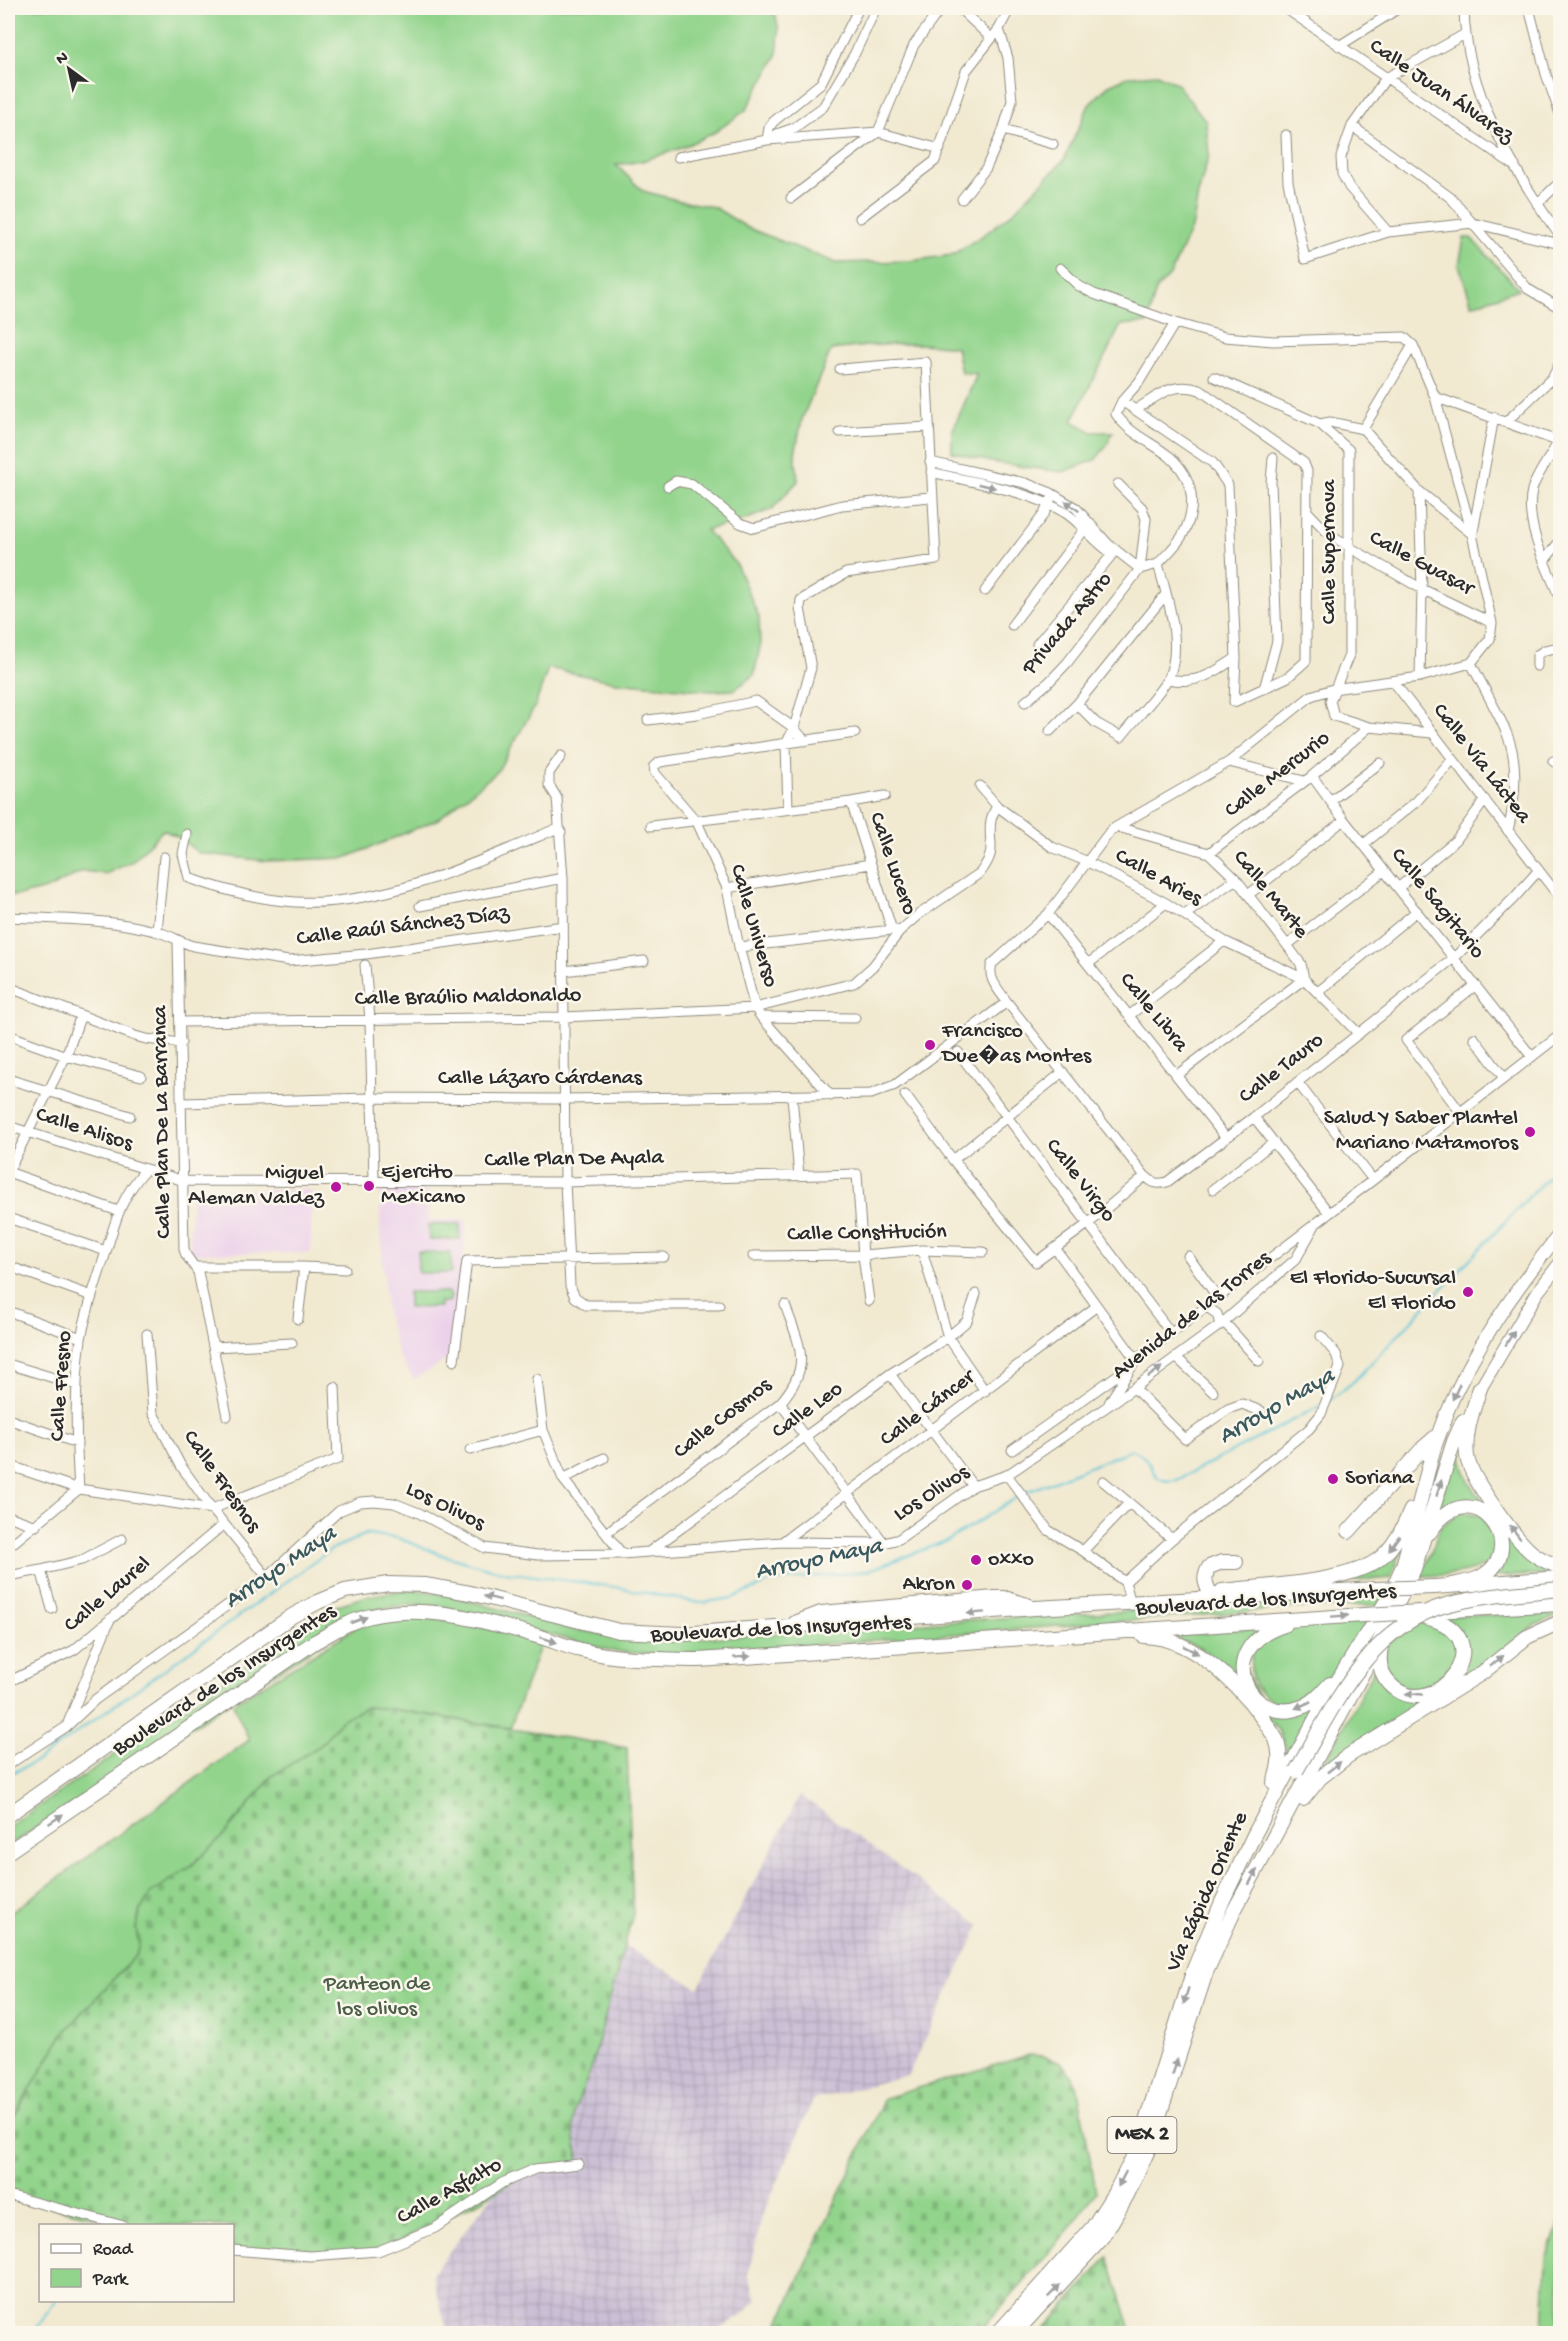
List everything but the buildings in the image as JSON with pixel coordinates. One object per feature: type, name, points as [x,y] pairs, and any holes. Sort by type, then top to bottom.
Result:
[{"type":"highway","points":[[1480,1388],[1466,1437],[1467,1459],[1471,1473],[1530,1551],[1543,1561],[1560,1566]]},
{"type":"highway","points":[[1040,1608],[1129,1596],[1210,1593],[1345,1575],[1374,1563],[1391,1547],[1405,1525],[1446,1415]]},
{"type":"highway","points":[[1271,1845],[1390,1621],[1414,1569],[1454,1441],[1463,1421]]},
{"type":"highway","points":[[1349,1531],[1423,1448],[1439,1434]]},
{"type":"highway","name":"Vía Rápida Oriente","points":[[998,2334],[1093,2227],[1117,2189],[1138,2147],[1194,1969],[1222,1902],[1254,1835],[1322,1707],[1381,1612],[1403,1566],[1433,1451]]},
{"type":"highway","points":[[1423,1544],[1440,1517],[1455,1508],[1481,1511],[1496,1526],[1502,1547],[1494,1566],[1480,1578],[1451,1585]]},
{"type":"highway","points":[[1210,1593],[1205,1582],[1205,1574],[1209,1567],[1222,1562],[1236,1562]]},
{"type":"highway","name":"Boulevard de los Insurgentes","points":[[8,1815],[292,1616],[318,1602],[345,1592],[388,1584],[425,1585],[470,1593],[619,1630],[681,1634],[782,1628],[820,1613],[995,1598],[1004,1598],[1040,1608],[1560,1578]]},
{"type":"highway","points":[[1222,1902],[1296,1771],[1361,1666],[1385,1638],[1432,1610],[1462,1601],[1560,1589]]},
{"type":"highway","name":"Boulevard de los Insurgentes","points":[[8,1852],[313,1643],[348,1624],[369,1616],[408,1611],[448,1614],[536,1635],[580,1650],[638,1658],[699,1660],[1560,1604]]},
{"type":"highway","points":[[1390,1621],[1380,1654],[1382,1671],[1394,1688],[1403,1693],[1418,1695],[1432,1692],[1449,1681],[1457,1673],[1461,1661],[1461,1650],[1456,1635],[1447,1624],[1432,1614]]},
{"type":"highway","points":[[1306,1619],[1268,1630],[1252,1642],[1246,1652],[1243,1665],[1244,1677],[1250,1692],[1269,1707],[1294,1709],[1313,1700],[1346,1668]]},
{"type":"highway","points":[[1271,1845],[1308,1791],[1348,1756],[1482,1673],[1527,1637],[1560,1622]]},
{"type":"highway","points":[[1051,1636],[1161,1638],[1199,1655],[1224,1674],[1272,1733],[1280,1750],[1278,1771],[1254,1835]]},
{"type":"highway","name":"MEX 2","points":[[1014,2334],[1103,2237],[1127,2195],[1148,2150],[1206,1972],[1235,1909],[1271,1845]]},
{"type":"main road","points":[[1446,1415],[1467,1370],[1511,1297],[1560,1233]]},
{"type":"main road","points":[[1463,1421],[1537,1293],[1560,1263]]},
{"type":"street","points":[[770,140],[773,122],[821,82],[859,8]]},
{"type":"street","points":[[770,140],[777,134],[794,128],[823,106],[855,53],[876,8]]},
{"type":"street","points":[[791,198],[878,132],[914,45],[942,8]]},
{"type":"street","points":[[959,8],[990,38]]},
{"type":"street","points":[[860,218],[934,161],[966,71],[999,28],[1010,8]]},
{"type":"street","name":"Calle Juan Álvarez","points":[[1287,8],[1515,166]]},
{"type":"street","points":[[1340,46],[1399,8]]},
{"type":"street","points":[[1464,8],[1465,34],[1478,91],[1515,166],[1537,204],[1560,236]]},
{"type":"street","points":[[1529,8],[1546,74],[1560,114]]},
{"type":"street","points":[[962,198],[986,168],[1004,130],[1012,101],[1008,58],[999,28]]},
{"type":"street","points":[[1389,232],[1349,187],[1342,174],[1341,157],[1352,126],[1386,78],[1465,34]]},
{"type":"street","points":[[1352,126],[1451,198],[1528,289],[1560,308]]},
{"type":"street","points":[[1004,130],[1053,144]]},
{"type":"street","points":[[678,157],[770,140],[878,132],[940,149]]},
{"type":"street","points":[[1286,135],[1288,182],[1305,259],[1389,232],[1473,223],[1560,244]]},
{"type":"street","points":[[1537,204],[1560,182]]},
{"type":"street","points":[[905,1095],[953,1160],[1036,1262],[1089,1223],[1145,1176],[1007,1002],[991,979],[992,964],[1048,914],[1111,830],[1229,762],[1311,696],[1333,689],[1420,677],[1471,663],[1490,639],[1492,623],[1472,534],[1435,397],[1413,345],[1404,337],[1273,341],[1225,337],[1175,323],[1112,300],[1079,286],[1060,268]]},
{"type":"street","points":[[930,467],[1049,504],[1067,514],[1103,548],[1140,569],[1158,564],[1182,536],[1191,513],[1192,491],[1183,472],[1170,457],[1123,425],[1116,414],[1122,401],[1139,382],[1175,323]]},
{"type":"street","points":[[1363,429],[1413,345]]},
{"type":"street","points":[[788,809],[786,744],[794,728],[811,668],[800,608],[801,600],[846,573],[936,560],[931,497],[926,362],[840,369]]},
{"type":"street","points":[[1507,421],[1557,378],[1560,362]]},
{"type":"street","points":[[1214,377],[1320,424],[1330,422],[1363,429],[1419,491],[1472,534]]},
{"type":"street","points":[[1122,401],[1135,410],[1214,463],[1228,485],[1236,658],[1234,702],[1288,677],[1306,661],[1308,471],[1304,464],[1200,390],[1184,385],[1172,388],[1135,410]]},
{"type":"street","points":[[1435,397],[1560,441],[1532,489],[1531,517],[1544,561],[1560,598]]},
{"type":"street","points":[[1472,534],[1494,417]]},
{"type":"street","name":"Calle Supernova","points":[[1320,424],[1349,450],[1349,655],[1333,689]]},
{"type":"street","points":[[840,432],[928,427]]},
{"type":"street","points":[[1264,690],[1277,642],[1271,482],[1273,458]]},
{"type":"street","points":[[930,467],[1025,483],[1051,492],[1076,508],[1117,554]]},
{"type":"street","points":[[668,486],[676,481],[692,484],[740,523],[754,528],[842,505],[931,497]]},
{"type":"street","points":[[1118,484],[1142,508],[1146,519],[1140,569]]},
{"type":"street","points":[[1419,491],[1422,589],[1420,677]]},
{"type":"street","points":[[985,591],[1044,514],[1051,492]]},
{"type":"street","name":"Calle Guasar","points":[[1307,511],[1326,531],[1349,547],[1422,589],[1492,623]]},
{"type":"street","points":[[1012,625],[1084,530]]},
{"type":"street","points":[[1544,561],[1560,541]]},
{"type":"street","points":[[1037,644],[1117,554]]},
{"type":"street","points":[[1077,704],[1096,723],[1121,737],[1168,679],[1176,654],[1166,594],[1158,564]]},
{"type":"street","name":"Privada Astro","points":[[1025,702],[1067,663],[1140,569]]},
{"type":"street","points":[[1050,731],[1077,704],[1166,594]]},
{"type":"street","points":[[1537,666],[1540,652],[1560,646]]},
{"type":"street","points":[[1168,679],[1185,682],[1211,675],[1236,658]]},
{"type":"street","points":[[1471,663],[1508,735],[1513,753],[1514,807],[1508,831]]},
{"type":"street","name":"Calle Vía Láctea","points":[[1393,681],[1560,897]]},
{"type":"street","points":[[1333,689],[1330,701],[1334,716],[1369,728],[1432,733]]},
{"type":"street","points":[[648,720],[697,714],[756,701],[794,728],[805,741]]},
{"type":"street","name":"Calle Mercurio","points":[[1209,853],[1308,779],[1369,728]]},
{"type":"street","points":[[786,744],[855,733]]},
{"type":"street","name":"Calle Universo","points":[[786,744],[660,762],[654,766],[655,773],[697,822],[727,888],[755,1008],[831,1096]]},
{"type":"street","points":[[561,756],[549,773],[549,785],[557,798],[563,878],[565,1182],[570,1286],[575,1297],[586,1305],[719,1305]]},
{"type":"street","points":[[1364,844],[1417,801],[1453,759]]},
{"type":"street","points":[[1229,762],[1308,779]]},
{"type":"street","points":[[1330,801],[1380,763]]},
{"type":"street","name":"Calle Sagitario","points":[[1308,779],[1330,801],[1532,1056]]},
{"type":"street","name":"Calle Aries","points":[[980,786],[997,806],[1052,847],[1088,862],[1186,914],[1224,940],[1304,979]]},
{"type":"street","name":"Calle Lucero","points":[[651,825],[697,822],[885,796]]},
{"type":"street","points":[[1398,888],[1456,840],[1485,800]]},
{"type":"street","name":"Calle Lucero","points":[[851,802],[870,864],[897,930]]},
{"type":"street","points":[[739,947],[897,930],[980,873],[988,863],[992,851],[991,820],[997,806]]},
{"type":"street","points":[[1248,895],[1344,820]]},
{"type":"street","name":"Calle Marte","points":[[1118,827],[1209,853],[1236,879],[1287,945],[1301,964],[1304,979],[1359,1034]]},
{"type":"street","points":[[187,834],[183,854],[189,878],[227,890],[296,902],[341,900],[411,886],[556,830],[561,832]]},
{"type":"street","points":[[157,931],[164,858]]},
{"type":"street","points":[[727,888],[870,864]]},
{"type":"street","points":[[1287,945],[1384,871]]},
{"type":"street","name":"Calle Tauro","points":[[1145,1176],[1153,1183],[1167,1182],[1254,1117],[1455,957],[1538,871]]},
{"type":"street","points":[[420,906],[563,878]]},
{"type":"street","points":[[1186,914],[1236,879]]},
{"type":"street","points":[[1088,964],[1166,903]]},
{"type":"street","points":[[1318,992],[1418,910]]},
{"type":"street","name":"Calle Libra","points":[[1048,914],[1226,1138]]},
{"type":"street","name":"Calle Raúl Sánchez Díaz","points":[[8,916],[113,923],[157,931],[178,942],[194,946],[289,961],[366,954],[563,926]]},
{"type":"street","name":"Calle Braúlio Maldonaldo","points":[[180,1022],[564,1017],[755,1008],[854,983],[873,966],[897,930]]},
{"type":"street","points":[[1130,1015],[1224,940]]},
{"type":"street","name":"Calle Plan De La Barranca","points":[[178,942],[183,1103],[184,1249],[196,1267],[227,1416]]},
{"type":"street","points":[[179,965],[194,946]]},
{"type":"street","points":[[564,971],[644,961]]},
{"type":"street","points":[[365,965],[370,1019],[374,1180]]},
{"type":"street","points":[[1177,1075],[1304,979]]},
{"type":"street","points":[[1461,1113],[1406,1040],[1476,985]]},
{"type":"street","points":[[8,987],[146,1039],[181,1043]]},
{"type":"street","name":"Calle Lázaro Cárdenas","points":[[183,1103],[371,1098],[565,1100],[871,1094],[895,1085],[1007,1002]]},
{"type":"street","points":[[81,1015],[66,1056],[8,1172],[118,1211]]},
{"type":"street","points":[[761,1017],[855,1018]]},
{"type":"street","points":[[8,1035],[66,1056],[141,1076]]},
{"type":"street","name":"Avenida de las Torres","points":[[1107,1406],[1133,1363],[1560,1035]]},
{"type":"street","points":[[1474,1038],[1504,1078]]},
{"type":"street","name":"Calle Virgo","points":[[958,1052],[1170,1333]]},
{"type":"street","points":[[953,1160],[1063,1072]]},
{"type":"street","points":[[8,1079],[130,1116]]},
{"type":"street","points":[[1297,1082],[1373,1180]]},
{"type":"street","points":[[792,1096],[799,1176]]},
{"type":"street","points":[[1254,1117],[1329,1213]]},
{"type":"street","name":"Calle Alisos","points":[[8,1126],[184,1181]]},
{"type":"street","points":[[1213,1189],[1274,1142]]},
{"type":"street","name":"Calle Fresno","points":[[79,1489],[76,1443],[81,1338],[118,1211],[129,1189],[146,1170]]},
{"type":"street","name":"Calle Plan De Ayala","points":[[184,1181],[565,1182],[857,1174],[863,1255]]},
{"type":"street","points":[[8,1218],[106,1251]]},
{"type":"street","name":"Avenida de las Torres","points":[[1007,1475],[1222,1324],[1296,1259],[1316,1223]]},
{"type":"street","points":[[1012,1450],[1133,1363],[1097,1306],[1055,1248]]},
{"type":"street","points":[[922,1250],[948,1337],[986,1391]]},
{"type":"street","name":"Calle Constitución","points":[[753,1256],[863,1255],[922,1250],[983,1252]]},
{"type":"street","points":[[863,1255],[869,1301]]},
{"type":"street","points":[[1188,1256],[1218,1298]]},
{"type":"street","points":[[454,1362],[467,1261],[664,1257]]},
{"type":"street","points":[[8,1266],[92,1296]]},
{"type":"street","points":[[196,1267],[345,1269]]},
{"type":"street","points":[[298,1319],[303,1267]]},
{"type":"street","name":"Calle Leo","points":[[650,1551],[891,1374],[948,1337],[967,1321],[976,1294]]},
{"type":"street","name":"Calle Cosmos","points":[[606,1533],[780,1403],[793,1388],[801,1370],[801,1350],[785,1305]]},
{"type":"street","name":"Calle Cáncer","points":[[782,1542],[1097,1306]]},
{"type":"street","points":[[1207,1307],[1217,1314],[1222,1324],[1259,1361]]},
{"type":"street","points":[[8,1311],[81,1338]]},
{"type":"street","name":"Calle Fresnos","points":[[147,1334],[153,1413],[181,1466],[212,1509],[267,1577]]},
{"type":"street","points":[[1125,1582],[1172,1539],[1309,1430],[1321,1414],[1340,1366],[1336,1354],[1321,1336]]},
{"type":"street","points":[[213,1347],[291,1343]]},
{"type":"street","points":[[1176,1357],[1213,1392]]},
{"type":"street","points":[[8,1364],[77,1385]]},
{"type":"street","points":[[891,1374],[973,1486]]},
{"type":"street","points":[[537,1379],[543,1430],[563,1479],[622,1554]]},
{"type":"street","points":[[8,1465],[79,1489],[212,1509],[338,1459],[335,1387]]},
{"type":"street","points":[[1134,1388],[1185,1438],[1228,1409],[1242,1404],[1260,1411]]},
{"type":"street","points":[[780,1403],[884,1543]]},
{"type":"street","points":[[8,1419],[76,1443]]},
{"type":"street","points":[[470,1450],[543,1430]]},
{"type":"street","points":[[563,1479],[604,1458]]},
{"type":"street","points":[[1007,1475],[1048,1530],[1083,1551],[1125,1582],[1129,1596]]},
{"type":"street","name":"Los Olivos","points":[[8,1765],[66,1727],[96,1699],[267,1577],[339,1511],[360,1502],[394,1503],[419,1513],[485,1548],[538,1555],[622,1554],[782,1542],[884,1543],[899,1539],[973,1486],[1007,1475]]},
{"type":"street","points":[[1103,1481],[1172,1539]]},
{"type":"street","points":[[8,1547],[79,1489]]},
{"type":"street","points":[[1083,1551],[1129,1503]]},
{"type":"street","points":[[8,1516],[36,1526]]},
{"type":"street","name":"Calle Laurel","points":[[8,1682],[74,1650],[224,1524]]},
{"type":"street","points":[[8,1576],[82,1560],[122,1539]]},
{"type":"street","points":[[42,1570],[52,1609]]},
{"type":"street","points":[[66,1727],[111,1617]]},
{"type":"street","name":"Calle Asfalto","points":[[234,2250],[310,2256],[378,2251],[435,2228],[502,2183],[535,2169],[579,2164]]},
{"type":"street","points":[[8,2194],[117,2224]]},
{"type":"shaded area","points":[[427,1189],[428,1220],[467,1220],[452,1357],[414,1379],[400,1359],[387,1316],[380,1226],[380,1190]]},
{"type":"shaded area","points":[[192,1190],[311,1190],[311,1253],[193,1253],[190,1249]]},
{"type":"shaded area","points":[[800,1795],[980,1925],[908,2075],[813,2100],[762,2216],[748,2275],[757,2300],[741,2316],[714,2333],[448,2333],[432,2274],[502,2183],[535,2169],[579,2164],[573,2126],[575,2109],[590,2072],[625,1946],[698,1988]]},
{"type":"green space","points":[[8,8],[774,8],[779,31],[777,56],[746,110],[715,132],[681,148],[642,161],[616,165],[643,191],[714,207],[748,228],[836,263],[910,261],[952,255],[985,234],[1013,212],[1064,160],[1089,105],[1109,85],[1129,76],[1157,74],[1176,83],[1206,121],[1209,155],[1198,194],[1193,224],[1170,275],[1156,290],[1147,323],[1121,325],[1072,421],[1092,432],[1113,432],[1105,448],[1095,460],[1062,472],[991,462],[952,452],[952,432],[977,374],[961,372],[956,347],[894,344],[831,350],[802,419],[795,453],[798,481],[772,509],[745,520],[706,530],[736,564],[759,617],[760,647],[754,675],[734,690],[711,691],[616,682],[548,668],[535,706],[497,772],[438,819],[382,843],[345,858],[267,861],[199,853],[176,836],[163,830],[133,861],[106,874],[83,871],[50,888],[8,896]]},
{"type":"green space","points":[[1464,238],[1471,238],[1519,289],[1472,305],[1459,265]]},
{"type":"green space","points":[[460,1224],[460,1239],[429,1240],[428,1225]]},
{"type":"green space","points":[[418,1252],[451,1253],[451,1273],[418,1273]]},
{"type":"green space","points":[[408,1292],[449,1292],[451,1297],[449,1302],[440,1302],[440,1307],[408,1308]]},
{"type":"green space","points":[[1460,1442],[1463,1465],[1469,1482],[1494,1514],[1476,1504],[1462,1502],[1448,1508],[1433,1521]]},
{"type":"green space","points":[[1461,1512],[1481,1515],[1497,1542],[1491,1560],[1467,1572],[1418,1576],[1427,1563],[1441,1526]]},
{"type":"green space","points":[[1412,1524],[1391,1578],[1295,1586],[1356,1577]]},
{"type":"green space","points":[[1504,1532],[1560,1575],[1487,1576]]},
{"type":"green space","points":[[412,1589],[447,1595],[569,1628],[620,1638],[666,1641],[967,1620],[1185,1608],[1385,1592],[1378,1605],[1295,1608],[665,1654],[617,1652],[443,1607],[416,1605],[381,1608],[372,1610],[8,1846],[8,1827],[312,1619],[341,1604],[367,1596]]},
{"type":"green space","points":[[1440,1615],[1560,1615],[1535,1625],[1490,1660],[1449,1687],[1461,1632]]},
{"type":"green space","points":[[407,1618],[454,1621],[542,1641],[510,1728],[366,1707],[341,1720],[321,1745],[272,1776],[225,1834],[192,1865],[136,1928],[139,1945],[136,1955],[63,2034],[8,2127],[8,1915],[249,1740],[233,1704],[360,1625]]},
{"type":"green space","points":[[1432,1620],[1457,1643],[1454,1669],[1429,1689],[1406,1690],[1385,1670],[1386,1645],[1413,1623]]},
{"type":"green space","points":[[1370,1621],[1339,1666],[1312,1694],[1297,1701],[1281,1703],[1265,1696],[1256,1686],[1251,1668],[1253,1649],[1284,1627]]},
{"type":"green space","points":[[1261,1627],[1246,1643],[1241,1661],[1262,1705],[1317,1702],[1285,1764],[1286,1748],[1278,1730],[1230,1672],[1204,1650],[1171,1636]]},
{"type":"green space","points":[[1375,1667],[1392,1693],[1405,1696],[1437,1694],[1326,1765],[1325,1763]]},
{"type":"green space","name":"Panteon de los olivos","points":[[366,1707],[391,1709],[627,1748],[633,1914],[590,2072],[575,2109],[573,2126],[579,2164],[535,2169],[476,2203],[378,2251],[310,2256],[234,2250],[234,2224],[120,2224],[8,2195],[8,2127],[63,2034],[136,1955],[139,1945],[136,1928],[139,1913],[150,1894],[192,1865],[225,1834],[272,1776],[321,1745],[341,1720]]},
{"type":"green space","points":[[1029,2055],[1043,2056],[1061,2062],[1077,2084],[1096,2192],[1064,2236],[978,2333],[774,2333],[884,2098]]},
{"type":"green space","points":[[1560,2221],[1560,2333],[1543,2333],[1546,2260]]},
{"type":"green space","points":[[1108,2257],[1132,2333],[1041,2333]]},
{"type":"waterway","name":"Arroyo Maya","points":[[1330,1400],[1352,1383],[1560,1164]]},
{"type":"waterway","name":"Arroyo Maya","points":[[1024,1493],[1131,1450],[1146,1459],[1160,1479],[1177,1480],[1320,1406]]},
{"type":"waterway","name":"Arroyo Maya","points":[[8,1775],[37,1761],[332,1549],[367,1534],[398,1538],[445,1556],[498,1571],[615,1587],[700,1603],[732,1598],[774,1581],[867,1571],[949,1540],[1019,1496]]},
{"type":"waterway","points":[[33,2334],[55,2302]]},
{"type":"place","name":"Francisco Due�as Montes","points":[[930,1045]]},
{"type":"place","name":"Salud Y Saber Plantel Mariano Matamoros","points":[[1530,1132]]},
{"type":"place","name":"Ejercito Mexicano","points":[[369,1186]]},
{"type":"place","name":"Miguel Aleman Valdez","points":[[336,1187]]},
{"type":"place","name":"El Florido-Sucursal El Florido","points":[[1468,1292]]},
{"type":"place","name":"Soriana","points":[[1333,1479]]},
{"type":"place","name":"oxxo","points":[[976,1560]]},
{"type":"place","name":"Akron","points":[[967,1585]]}]
